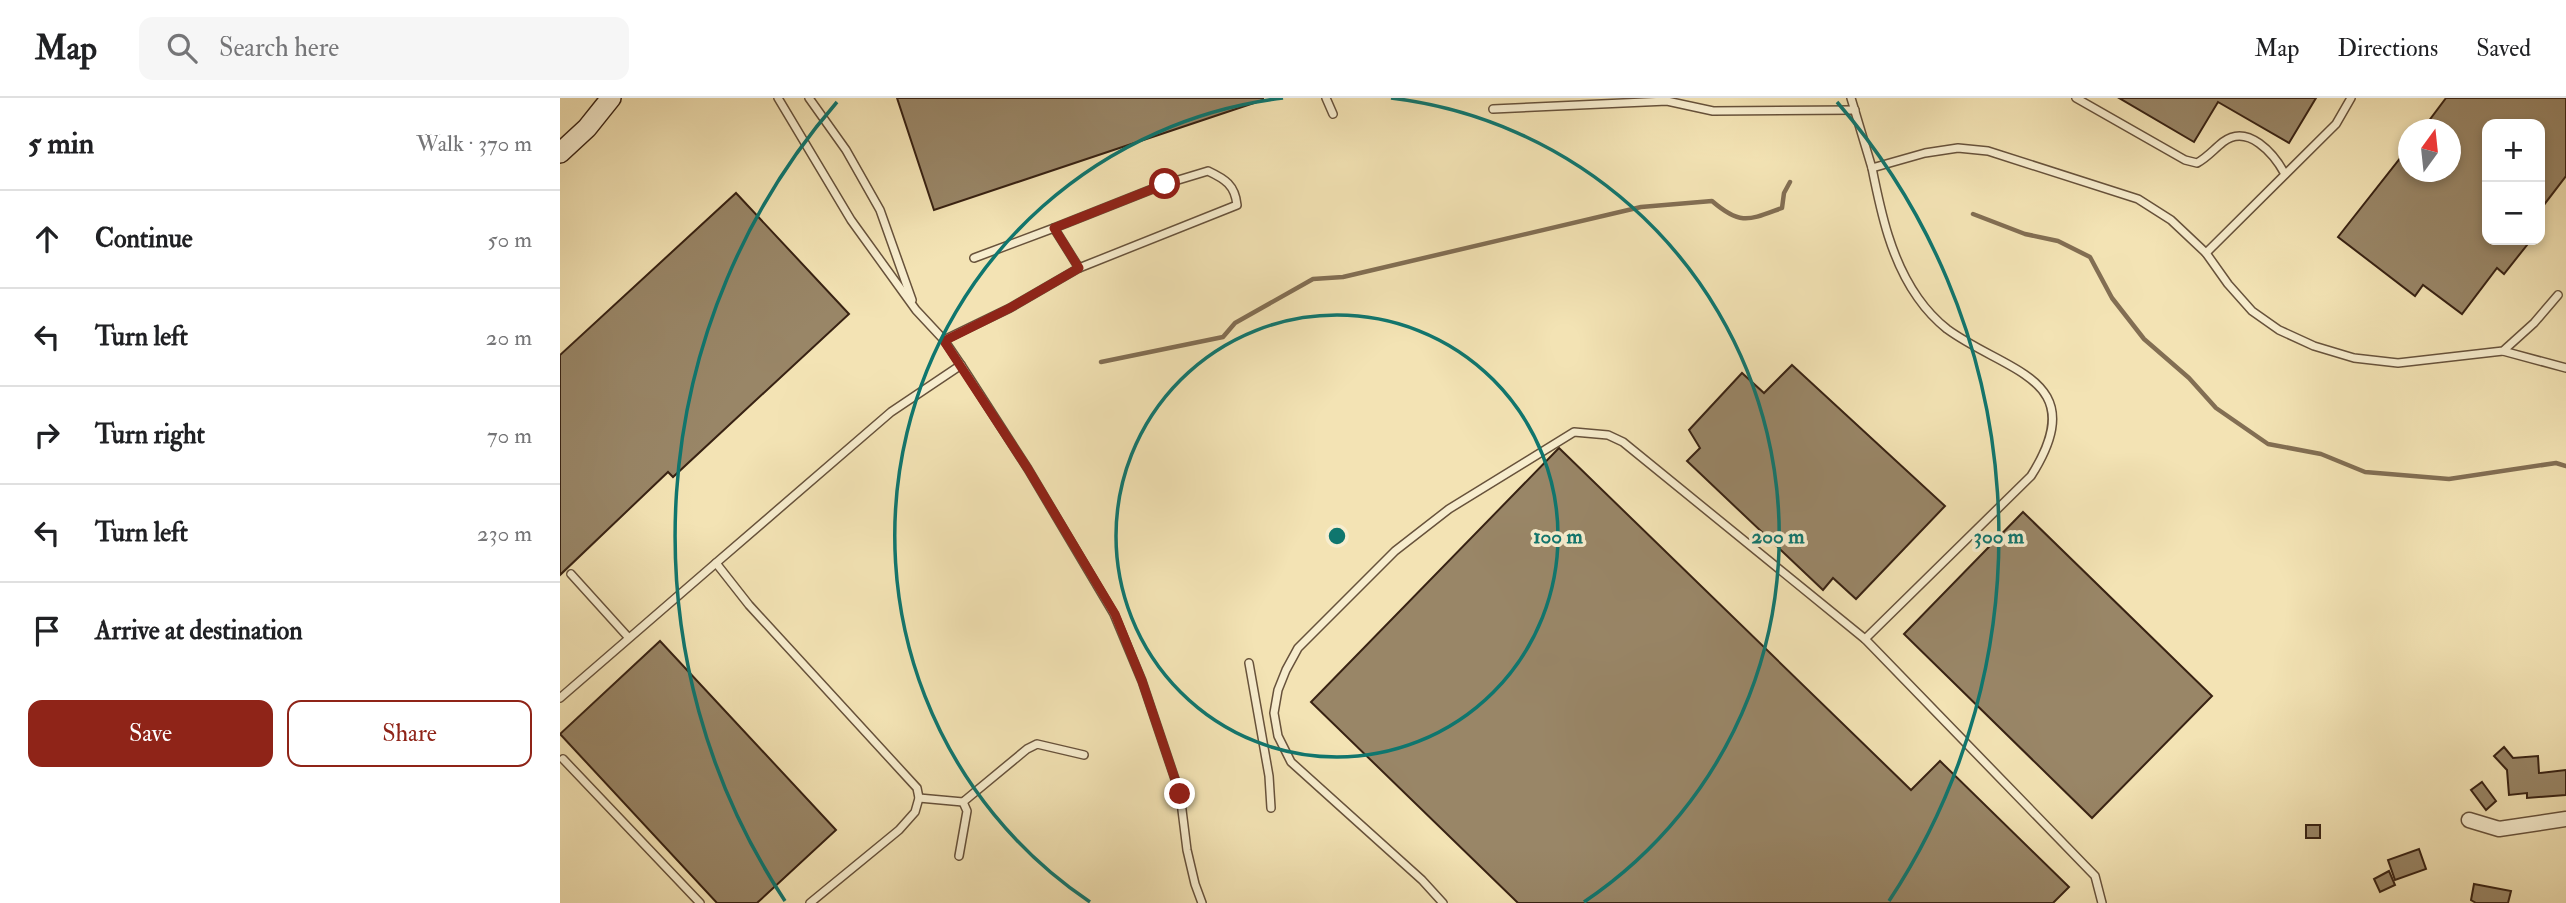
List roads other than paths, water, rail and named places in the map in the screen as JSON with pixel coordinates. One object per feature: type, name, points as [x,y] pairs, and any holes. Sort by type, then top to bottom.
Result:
[{"type":"street","points":[[560,153],[587,128],[611,98]]},
{"type":"street","points":[[2469,820],[2499,829],[2566,819]]},
{"type":"lane","points":[[778,98],[851,220],[916,310],[961,365],[1028,469],[1115,614],[1142,681],[1180,794],[1187,850],[1202,903]]},
{"type":"lane","points":[[809,98],[846,150],[880,210],[916,310]]},
{"type":"lane","points":[[1325,98],[1333,114]]},
{"type":"lane","points":[[1851,98],[1892,248],[1918,297],[1945,328],[2027,374],[2044,390],[2051,405],[2052,428],[2046,452],[2031,476],[1865,639]]},
{"type":"lane","points":[[2076,98],[2185,160],[2197,163],[2225,139],[2241,135],[2257,141],[2276,158],[2285,174]]},
{"type":"lane","points":[[2206,253],[2336,124],[2351,98]]},
{"type":"lane","points":[[1493,109],[1667,101],[1713,111],[1855,110]]},
{"type":"lane","points":[[1872,168],[1925,153],[1958,148],[1988,151],[2138,199],[2171,220],[2206,253],[2252,311],[2279,330],[2314,346],[2354,358],[2398,363],[2503,351],[2566,368]]},
{"type":"lane","points":[[944,341],[1010,308],[1079,268],[1237,205],[1236,194],[1230,183],[1208,171],[1165,184],[974,258]]},
{"type":"lane","points":[[1054,228],[1079,268]]},
{"type":"lane","points":[[2503,351],[2518,339],[2558,295]]},
{"type":"lane","points":[[560,698],[891,412],[961,365]]},
{"type":"lane","points":[[1443,903],[1422,880],[1291,762],[1278,736],[1274,713],[1278,690],[1298,648],[1395,551],[1449,509],[1574,432],[1608,435],[1623,442],[1865,639],[2095,876],[2102,903]]},
{"type":"lane","points":[[716,563],[749,605],[916,788],[919,797],[915,812],[899,830],[810,903]]},
{"type":"lane","points":[[571,574],[628,637]]},
{"type":"lane","points":[[1249,663],[1269,776],[1271,808]]},
{"type":"lane","points":[[919,797],[963,802],[1037,744],[1084,755]]},
{"type":"lane","points":[[563,760],[700,903]]},
{"type":"lane","points":[[959,856],[967,811],[963,802]]},
{"type":"waterway","points":[[1101,362],[1223,337],[1235,323],[1313,279],[1343,277],[1641,207],[1712,201],[1738,217],[1753,218],[1782,208],[1784,193],[1790,182]]},
{"type":"waterway","points":[[1973,214],[2025,234],[2058,241],[2090,257],[2112,298],[2144,339],[2189,378],[2216,408],[2268,444],[2321,454],[2365,472],[2449,479],[2556,463],[2566,466]]}]
